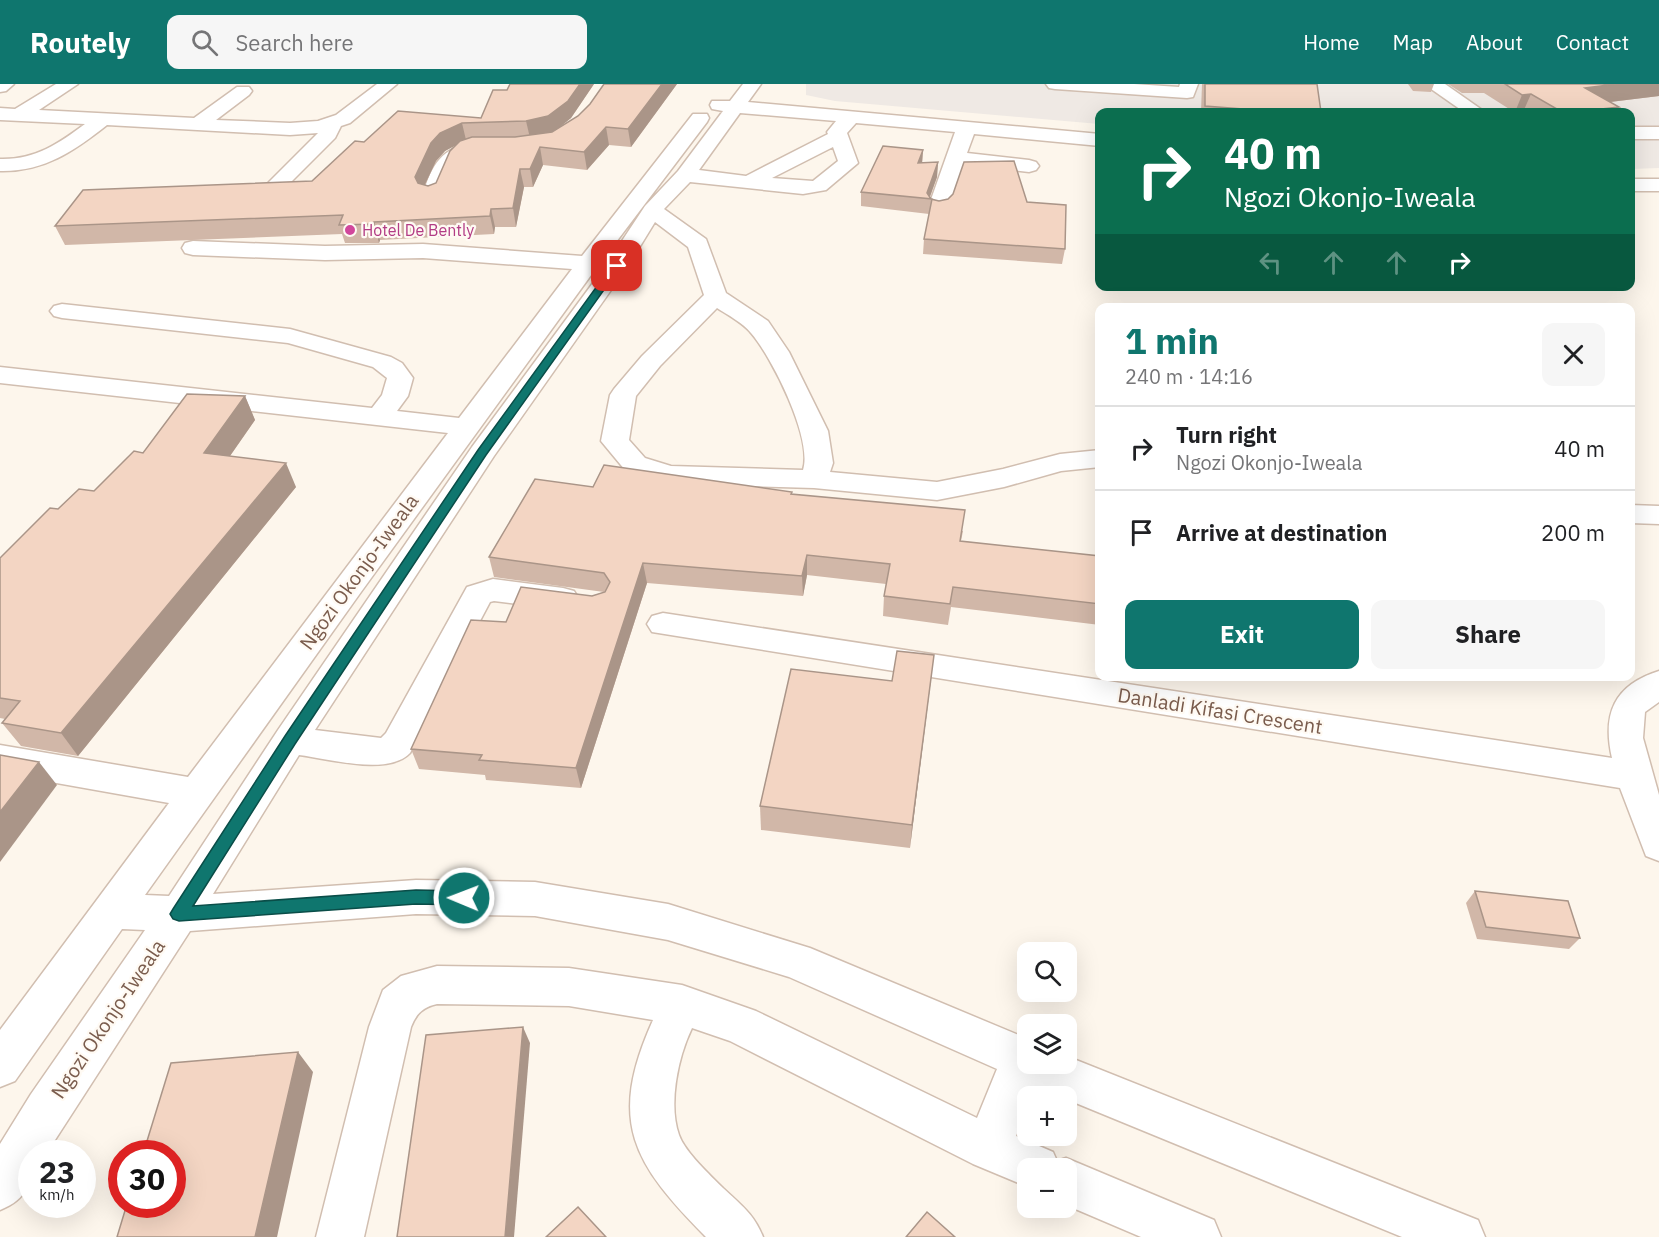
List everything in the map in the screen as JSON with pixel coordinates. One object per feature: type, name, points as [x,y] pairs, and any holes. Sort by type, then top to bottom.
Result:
[{"type":"street","points":[[0,87],[5,84]]},
{"type":"street","points":[[9,115],[69,84]]},
{"type":"street","points":[[9,115],[290,129],[332,124],[343,119],[388,84]]},
{"type":"street","points":[[1055,84],[1187,93],[1189,84]]},
{"type":"street","points":[[1433,84],[1470,108]]},
{"type":"street","points":[[197,125],[243,91]]},
{"type":"street","points":[[788,93],[842,124]]},
{"type":"street","points":[[729,108],[842,124]]},
{"type":"street","name":"Ngozi Okonjo-Iweala","points":[[0,1187],[46,1110],[179,914],[290,740],[482,453],[602,265],[685,175],[729,108]]},
{"type":"street","name":"Ngozi Okonjo-Iweala","points":[[0,1066],[196,793],[467,427],[729,108]]},
{"type":"street","points":[[0,165],[29,165],[54,155],[102,120]]},
{"type":"street","points":[[270,192],[328,134],[332,124]]},
{"type":"street","points":[[685,175],[787,187],[819,186],[848,163],[842,124]]},
{"type":"street","points":[[749,182],[842,124]]},
{"type":"street","points":[[770,128],[842,124],[966,128],[1095,140]]},
{"type":"street","points":[[939,208],[966,128]]},
{"type":"street","points":[[1635,133],[1659,133]]},
{"type":"street","points":[[432,196],[450,156],[474,147],[497,147]]},
{"type":"street","points":[[955,158],[1029,166]]},
{"type":"street","points":[[1635,184],[1659,185]]},
{"type":"street","points":[[652,210],[698,244],[716,296],[759,326],[777,352],[815,431],[819,463],[814,479]]},
{"type":"street","points":[[194,248],[325,253],[423,250],[602,265]]},
{"type":"street","points":[[716,296],[651,361],[623,395],[615,441],[635,464],[669,475],[814,479],[937,491],[1004,478],[1060,463],[1095,459]]},
{"type":"street","points":[[62,311],[290,336],[382,362],[393,368],[400,378],[396,396],[380,416]]},
{"type":"street","points":[[0,375],[467,427]]},
{"type":"street","points":[[1635,514],[1659,514]]},
{"type":"street","points":[[290,740],[382,752],[391,750],[398,742],[478,595],[484,591],[493,590],[596,603]]},
{"type":"street","name":"Danladi Kifasi Crescent","points":[[663,624],[1634,776]]},
{"type":"street","points":[[1659,684],[1629,706],[1625,738],[1634,776],[1659,845]]},
{"type":"street","points":[[0,759],[196,793]]},
{"type":"street","points":[[111,911],[179,914],[416,897],[546,901],[668,922],[796,961],[1017,1057]]},
{"type":"street","points":[[340,1237],[390,1027],[398,1004],[416,990],[437,985],[569,987],[682,1005],[741,1025],[1017,1160]]},
{"type":"street","points":[[682,1005],[660,1047],[654,1076],[653,1110],[658,1144],[676,1169],[739,1237]]},
{"type":"street","points":[[989,1148],[1021,1074]]},
{"type":"street","points":[[1059,1074],[1461,1237]]},
{"type":"street","points":[[1077,1186],[1197,1237]]},
{"type":"shaded area","points":[[806,84],[1659,84],[1659,168],[1635,169],[1635,108],[1095,108],[1095,124],[835,101],[806,95]]},
{"type":"building","points":[[510,84],[580,84],[568,101],[548,116],[526,121],[462,123],[440,133],[431,143],[415,177],[418,183],[428,186],[436,183],[450,151],[460,141],[472,137],[515,137],[552,132],[578,116],[604,84],[662,84],[628,129],[606,127],[584,152],[540,147],[530,169],[520,169],[513,208],[491,209],[490,216],[339,225],[343,215],[55,226],[83,190],[312,181],[355,141],[364,142],[398,111],[481,118],[493,90],[507,90]]},
{"type":"building","points":[[1205,84],[1317,84],[1320,108],[1230,108],[1205,106]]},
{"type":"building","points":[[1505,84],[1616,84],[1585,88],[1619,107],[1555,108],[1531,94],[1522,95]]},
{"type":"building","points":[[883,146],[923,150],[918,163],[938,162],[927,193],[931,199],[861,192]]},
{"type":"building","points":[[1014,161],[1027,202],[1066,205],[1065,249],[924,239],[932,199],[939,201],[948,199],[953,194],[964,162]]},
{"type":"building","points":[[187,394],[245,396],[204,453],[286,463],[61,733],[2,723],[20,701],[0,698],[0,558],[50,508],[58,509],[79,489],[94,491],[134,451],[143,453]]},
{"type":"building","points":[[604,465],[792,492],[791,494],[965,510],[960,541],[1095,555],[1095,603],[953,587],[950,604],[884,596],[890,564],[807,555],[802,576],[643,563],[576,768],[479,760],[482,755],[411,749],[471,620],[506,622],[521,587],[592,596],[605,592],[610,582],[604,573],[489,557],[535,479],[593,487]]},
{"type":"building","points":[[897,651],[934,655],[912,825],[760,806],[791,669],[892,681]]},
{"type":"building","points":[[0,755],[39,762],[0,812]]},
{"type":"building","points":[[1475,891],[1568,901],[1580,938],[1486,927]]},
{"type":"building","points":[[523,1027],[505,1237],[397,1237],[426,1035]]},
{"type":"building","points":[[298,1052],[255,1237],[117,1237],[123,1218],[186,1218],[186,1140],[147,1140],[171,1063]]},
{"type":"building","points":[[578,1207],[606,1237],[546,1237]]},
{"type":"building","points":[[927,1212],[955,1237],[906,1237]]},
{"type":"place","name":"Hotel De Bently","points":[[350,230]]},
{"type":"route","points":[[464,898],[416,897],[179,914],[290,740],[482,453],[617,266]]}]
